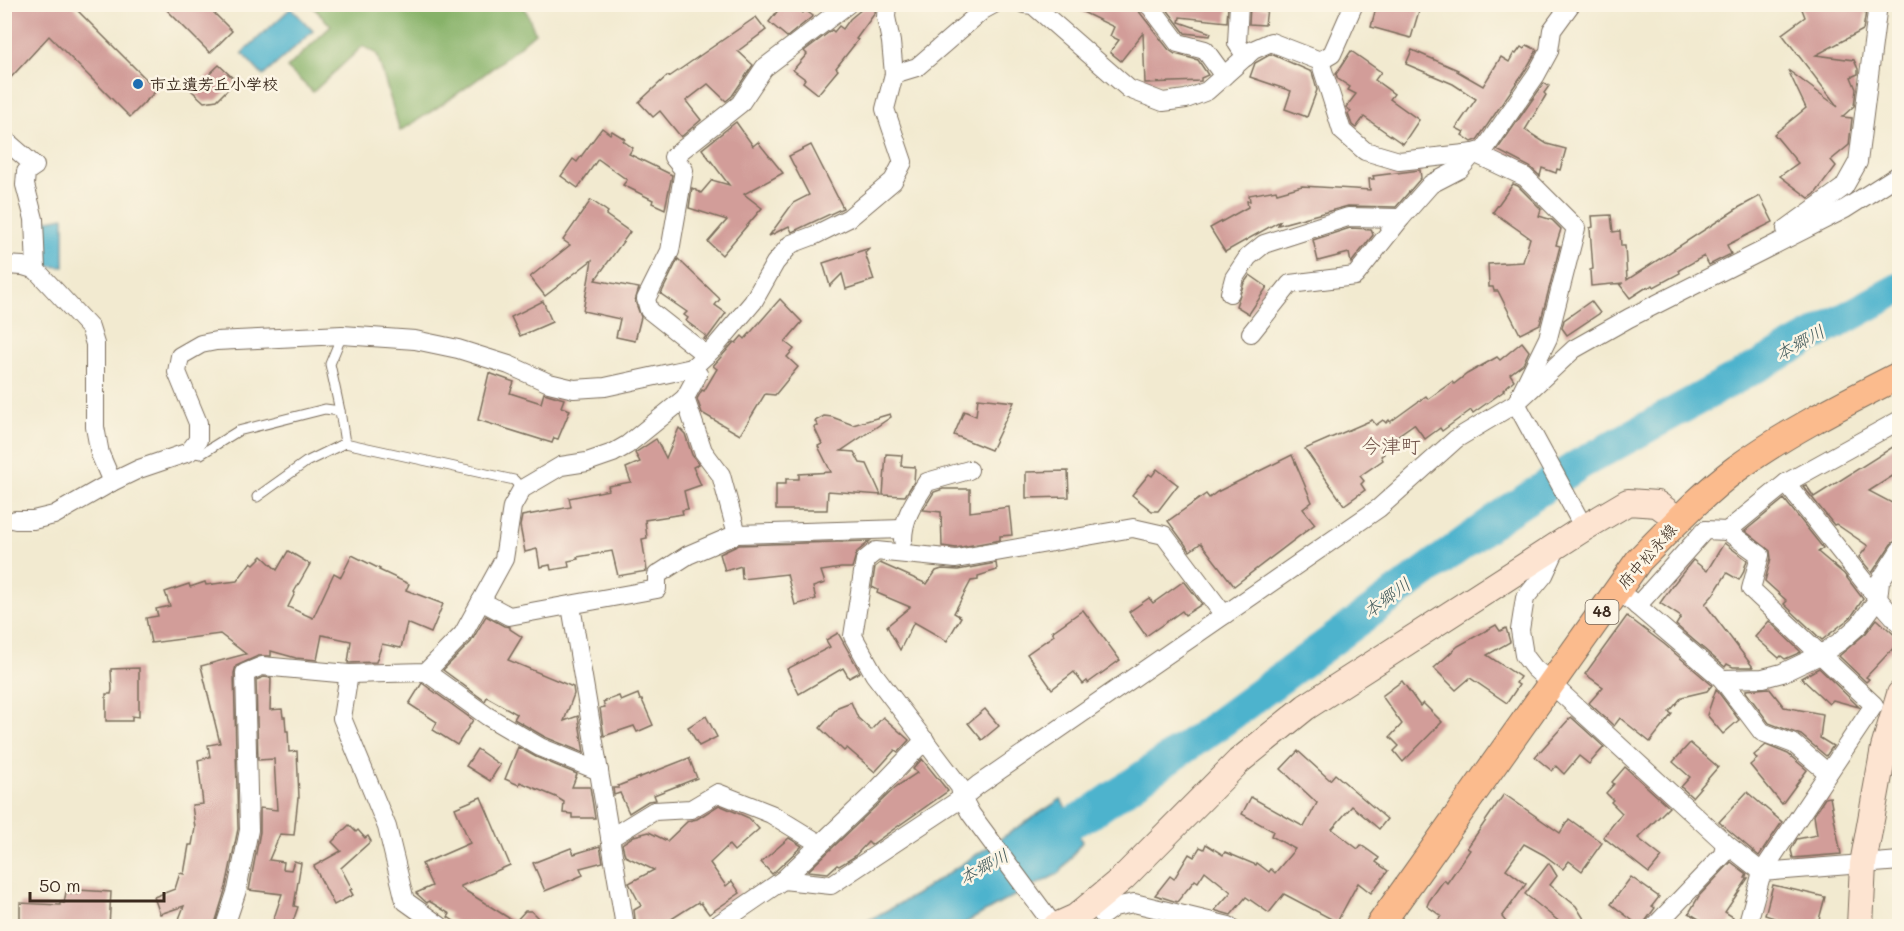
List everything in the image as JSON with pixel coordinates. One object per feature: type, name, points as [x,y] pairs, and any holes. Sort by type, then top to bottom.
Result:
[{"type":"main road","name":"府中松永線","points":[[1379,927],[1551,683],[1628,598],[1639,560],[1679,520],[1735,470],[1818,417],[1899,375]]},
{"type":"street","points":[[706,355],[649,310],[646,299],[670,251],[684,170],[673,157],[740,104],[764,68],[848,4]]},
{"type":"street","points":[[15,520],[33,520],[54,515],[139,469],[189,452],[198,440],[198,423],[177,372],[180,356],[201,344],[216,341],[342,335],[415,340],[458,349],[509,365],[549,383],[574,389],[605,387],[692,368],[715,347],[753,302],[775,263],[790,244],[815,235],[849,218],[893,181],[903,162],[885,109],[894,74],[886,17],[887,4]]},
{"type":"street","points":[[894,74],[917,68],[983,10],[994,4]]},
{"type":"street","points":[[1024,4],[1033,5],[1129,89],[1163,102],[1186,99],[1207,91],[1253,50],[1271,42],[1320,61]]},
{"type":"street","points":[[1147,4],[1178,43],[1205,50],[1224,76]]},
{"type":"street","points":[[1239,4],[1237,43],[1246,57]]},
{"type":"street","points":[[1320,61],[1332,54],[1354,4]]},
{"type":"street","points":[[1320,61],[1342,131],[1365,151],[1399,161],[1474,153],[1484,150],[1536,75],[1549,51],[1552,30],[1571,4]]},
{"type":"street","points":[[783,880],[831,885],[962,798],[1379,508],[1456,439],[1516,403],[1575,349],[1629,318],[1756,254],[1780,238],[1844,187],[1858,162],[1878,4]]},
{"type":"street","points":[[4,139],[35,166],[26,172],[25,184],[34,219],[36,270]]},
{"type":"street","points":[[1251,333],[1290,284],[1355,276],[1431,184],[1460,169],[1474,153]]},
{"type":"street","points":[[1474,153],[1525,177],[1575,228],[1548,338],[1516,403]]},
{"type":"street","points":[[1780,238],[1845,209],[1899,174]]},
{"type":"street","points":[[1230,293],[1234,278],[1248,257],[1264,244],[1348,217],[1401,218]]},
{"type":"street","points":[[4,265],[23,266],[36,270],[90,328],[95,344],[96,427],[100,454],[112,482]]},
{"type":"street","points":[[426,672],[463,634],[504,558],[512,507],[522,489],[561,466],[587,462],[614,453],[627,445],[685,398],[698,374],[692,368]]},
{"type":"street","points":[[685,398],[703,451],[721,475],[737,534]]},
{"type":"street","points":[[1516,403],[1580,520]]},
{"type":"street","points":[[1727,531],[1786,483],[1899,420]]},
{"type":"street","points":[[903,554],[903,529],[907,515],[927,482],[969,470]]},
{"type":"street","points":[[1786,483],[1899,624]]},
{"type":"street","points":[[1679,520],[1657,504],[1628,502],[1580,520],[1559,544],[1544,575],[1525,597],[1520,630],[1524,655],[1534,668],[1725,843],[1762,872],[1899,861]]},
{"type":"street","points":[[1224,615],[1164,535],[1133,528],[956,559],[876,551],[865,560],[853,636],[874,674],[960,787],[962,798],[971,814],[1055,927],[1076,917],[1123,878],[1239,761],[1306,707],[1559,544]]},
{"type":"street","points":[[481,601],[509,616],[657,589],[657,575],[688,555],[737,534],[903,529]]},
{"type":"street","points":[[1747,927],[1762,872],[1874,705],[1751,589],[1760,555],[1727,531],[1705,530],[1628,598],[1722,679],[1762,732],[1794,744],[1828,773]]},
{"type":"street","points":[[1722,679],[1763,678],[1782,673],[1820,655],[1841,641],[1859,625],[1878,599],[1880,581],[1899,550]]},
{"type":"street","points":[[571,606],[626,927]]},
{"type":"street","points":[[225,927],[237,890],[249,830],[245,673],[262,666],[349,674],[426,672],[487,716],[540,747],[599,771]]},
{"type":"street","points":[[349,674],[342,718],[387,826],[405,901],[440,927]]},
{"type":"street","points":[[1860,927],[1863,864],[1884,748],[1899,694]]},
{"type":"street","points":[[716,927],[783,880],[875,792],[925,740]]},
{"type":"street","points":[[610,838],[654,811],[691,809],[718,793],[771,814],[820,844]]},
{"type":"street","points":[[1655,927],[1723,855],[1725,843]]},
{"type":"street","points":[[1095,902],[1103,915],[1114,907],[1134,903],[1229,927]]},
{"type":"lane","points":[[342,335],[330,364],[345,443]]},
{"type":"lane","points":[[189,452],[201,454],[238,430],[325,409],[340,411]]},
{"type":"lane","points":[[257,497],[306,462],[345,443],[514,480],[522,489]]},
{"type":"green space","points":[[311,5],[524,5],[535,33],[470,85],[400,131],[377,54],[363,46],[313,92],[287,68],[331,26]]},
{"type":"water","points":[[291,8],[313,31],[263,76],[242,53]]},
{"type":"water","points":[[64,217],[64,267],[45,266],[43,221]]},
{"type":"water","points":[[1061,799],[1082,842],[1060,873],[960,926],[858,926],[915,895]]},
{"type":"building","points":[[4,4],[71,4],[157,90],[130,117],[49,36],[4,85]]},
{"type":"building","points":[[161,4],[205,4],[232,31],[210,53]]},
{"type":"building","points":[[783,4],[792,4],[803,13],[805,10],[813,16],[787,37],[769,22]]},
{"type":"building","points":[[868,4],[876,4],[875,13],[836,68],[838,70],[818,94],[803,82],[805,79],[793,70],[807,54],[804,51],[832,30],[834,32],[839,26],[843,29],[850,19]]},
{"type":"building","points":[[1066,4],[1136,4],[1137,9],[1169,50],[1175,54],[1198,60],[1208,75],[1201,78],[1201,81],[1145,83],[1143,33],[1121,61],[1110,52],[1119,40],[1110,36],[1114,27]]},
{"type":"building","points":[[1163,4],[1228,5],[1227,22],[1180,17],[1179,22],[1211,33],[1210,36],[1185,33]]},
{"type":"building","points":[[1377,4],[1421,4],[1411,38],[1371,27]]},
{"type":"building","points":[[1800,4],[1867,5],[1863,30],[1816,55],[1854,60],[1858,74],[1851,77],[1856,89],[1854,106],[1842,117],[1852,118],[1849,145],[1831,160],[1836,166],[1815,194],[1809,198],[1780,176],[1798,163],[1774,134],[1806,108],[1788,70],[1838,107],[1782,34],[1805,17]]},
{"type":"building","points":[[1250,6],[1267,8],[1265,25],[1249,24]]},
{"type":"building","points":[[756,17],[766,30],[738,51],[753,65],[732,96],[726,101],[708,84],[686,101],[701,120],[681,137],[660,111],[653,117],[639,102],[667,76],[669,77]]},
{"type":"building","points":[[1527,45],[1537,50],[1477,140],[1472,142],[1462,135],[1464,132],[1456,128],[1476,99],[1453,84],[1406,64],[1412,50],[1458,70],[1483,86],[1501,57],[1509,62],[1514,53],[1516,54],[1521,47],[1524,49]]},
{"type":"building","points":[[1351,51],[1381,72],[1375,80],[1394,94],[1390,99],[1419,120],[1403,144],[1364,117],[1356,128],[1352,125],[1348,114],[1351,111],[1346,107],[1356,94],[1348,90],[1350,87],[1338,79],[1336,74]]},
{"type":"building","points":[[1271,54],[1312,72],[1317,90],[1307,117],[1285,109],[1291,91],[1250,77],[1255,63]]},
{"type":"building","points":[[219,65],[236,81],[217,100],[204,102],[192,91]]},
{"type":"building","points":[[1544,83],[1549,86],[1544,93],[1546,95],[1525,130],[1547,144],[1566,149],[1560,170],[1557,169],[1556,173],[1542,168],[1540,176],[1530,167],[1497,150]]},
{"type":"building","points":[[736,122],[753,146],[758,142],[783,173],[744,194],[762,208],[722,255],[708,242],[727,220],[689,208],[692,188],[701,193],[712,180],[729,185],[702,149]]},
{"type":"building","points":[[602,128],[610,134],[612,131],[625,139],[623,141],[633,148],[629,154],[672,175],[665,209],[652,203],[653,200],[623,185],[627,180],[598,159],[578,188],[561,176],[573,159],[577,162]]},
{"type":"building","points":[[811,145],[843,208],[792,232],[789,226],[769,236],[793,203],[809,195],[789,156]]},
{"type":"building","points":[[1420,170],[1421,178],[1396,207],[1348,206],[1278,225],[1280,221],[1225,252],[1210,228],[1248,207],[1249,195],[1276,190],[1277,193],[1302,186],[1370,190],[1369,179],[1374,179],[1373,176]]},
{"type":"building","points":[[1513,184],[1518,186],[1541,209],[1539,216],[1552,220],[1561,229],[1556,245],[1560,246],[1540,324],[1520,334],[1498,291],[1489,287],[1488,264],[1523,262],[1530,238],[1493,212]]},
{"type":"building","points":[[1760,196],[1773,222],[1727,245],[1731,254],[1709,265],[1704,256],[1679,270],[1680,273],[1654,287],[1653,285],[1647,287],[1630,298],[1620,285],[1623,283],[1591,286],[1590,270],[1593,269],[1590,228],[1593,227],[1592,216],[1611,215],[1613,232],[1620,231],[1621,246],[1625,246],[1627,280]]},
{"type":"building","points":[[591,200],[608,212],[606,215],[630,232],[595,280],[639,288],[635,301],[641,317],[635,341],[616,337],[620,319],[583,311],[592,260],[545,296],[530,277],[570,245],[563,240]]},
{"type":"building","points":[[1350,228],[1371,229],[1373,235],[1351,263],[1349,253],[1318,261],[1313,240]]},
{"type":"building","points":[[870,248],[865,253],[874,280],[846,289],[842,274],[830,286],[823,263]]},
{"type":"building","points":[[678,259],[720,299],[715,305],[726,313],[706,340],[704,339],[706,336],[686,321],[688,318],[684,315],[687,312],[661,294]]},
{"type":"building","points":[[1250,275],[1267,287],[1249,314],[1236,306],[1244,283]]},
{"type":"building","points":[[780,299],[802,322],[785,342],[794,349],[787,357],[798,367],[775,395],[765,394],[740,435],[702,413],[697,399],[717,369],[713,366],[734,342],[736,343],[742,336],[745,339]]},
{"type":"building","points":[[543,301],[552,322],[520,336],[511,317]]},
{"type":"building","points":[[1591,301],[1600,313],[1567,335],[1562,328],[1564,320]]},
{"type":"building","points":[[1522,342],[1529,351],[1523,364],[1510,374],[1514,380],[1504,391],[1473,413],[1471,410],[1442,431],[1440,428],[1425,439],[1414,424],[1380,448],[1384,454],[1381,456],[1383,460],[1360,476],[1364,481],[1361,484],[1365,490],[1344,505],[1305,449],[1372,420],[1376,425],[1383,420],[1386,423],[1389,420],[1390,422],[1426,396],[1428,399],[1452,382],[1454,384],[1497,357],[1500,360]]},
{"type":"building","points":[[489,373],[514,382],[510,393],[541,403],[544,393],[564,399],[561,407],[570,410],[558,439],[554,438],[552,443],[478,420]]},
{"type":"building","points":[[978,398],[1014,402],[991,450],[954,435],[964,411],[976,416]]},
{"type":"building","points":[[890,414],[891,417],[841,451],[854,452],[860,463],[867,464],[881,495],[828,491],[827,510],[776,510],[776,484],[786,484],[786,479],[799,479],[799,474],[831,472],[818,446],[822,444],[814,427],[818,426],[815,421],[824,416],[853,425]]},
{"type":"building","points":[[679,428],[685,434],[692,455],[699,464],[693,467],[701,485],[684,491],[688,509],[682,510],[683,514],[645,520],[647,538],[642,539],[647,571],[618,576],[612,551],[577,557],[578,559],[568,561],[569,567],[551,570],[550,565],[540,567],[537,549],[525,552],[520,526],[522,516],[571,507],[569,498],[609,490],[608,486],[631,482],[626,468],[640,462],[635,453],[656,439],[666,458]]},
{"type":"building","points":[[1899,443],[1899,472],[1869,491],[1894,504],[1893,507],[1899,510],[1899,539],[1891,544],[1872,573],[1859,557],[1868,546],[1836,524],[1834,525],[1803,486],[1806,485],[1814,497]]},
{"type":"building","points":[[886,454],[902,455],[901,466],[915,467],[914,482],[905,496],[883,495]]},
{"type":"building","points":[[1292,455],[1312,502],[1303,509],[1315,524],[1234,586],[1201,543],[1190,551],[1168,521],[1206,494],[1209,498]]},
{"type":"building","points":[[1157,469],[1178,485],[1158,511],[1152,511],[1132,495],[1149,474],[1152,476]]},
{"type":"building","points":[[1068,471],[1069,497],[1026,498],[1026,472]]},
{"type":"building","points":[[943,489],[970,489],[970,512],[1009,507],[1012,535],[1000,536],[1000,540],[956,548],[942,546],[941,512],[923,510],[934,492]]},
{"type":"building","points":[[1784,499],[1823,548],[1818,552],[1844,574],[1863,599],[1851,617],[1822,640],[1784,604],[1787,601],[1765,581],[1771,558],[1770,551],[1745,531]]},
{"type":"building","points":[[870,541],[857,552],[852,568],[821,571],[825,583],[813,587],[816,599],[795,605],[787,574],[742,579],[741,566],[725,571],[720,554],[739,545]]},
{"type":"building","points":[[1724,543],[1747,560],[1743,573],[1739,580],[1727,573],[1705,604],[1753,667],[1733,667],[1727,664],[1725,667],[1676,625],[1681,617],[1660,603],[1693,560],[1707,571]]},
{"type":"building","points":[[288,551],[310,564],[288,607],[313,618],[334,573],[341,577],[352,555],[409,584],[406,590],[443,604],[431,633],[407,623],[401,648],[382,644],[376,662],[348,663],[351,641],[322,635],[317,660],[296,658],[271,651],[271,656],[258,656],[236,666],[234,673],[238,829],[226,887],[214,927],[176,927],[184,906],[160,914],[154,897],[175,889],[180,873],[184,874],[189,845],[192,845],[195,828],[192,805],[203,804],[198,760],[210,757],[208,745],[220,743],[201,666],[246,654],[220,634],[151,643],[146,618],[158,616],[156,609],[170,606],[165,592],[189,584],[190,587],[205,582],[206,585],[237,581],[251,562],[254,564],[262,556],[277,570]]},
{"type":"building","points":[[880,563],[927,584],[936,571],[942,569],[958,570],[996,563],[997,570],[978,576],[978,580],[971,581],[954,613],[961,617],[947,641],[914,622],[900,650],[887,626],[910,607],[877,593],[878,590],[872,587],[875,567]]},
{"type":"building","points":[[1184,581],[1202,604],[1185,615],[1182,611],[1146,636],[1129,612],[1149,598],[1153,603]]},
{"type":"building","points":[[1083,610],[1120,660],[1088,683],[1087,681],[1083,684],[1074,672],[1052,689],[1027,654],[1054,635],[1052,632]]},
{"type":"building","points":[[486,616],[510,627],[522,637],[508,660],[573,687],[574,694],[564,721],[578,716],[584,753],[545,737],[514,719],[517,714],[487,697],[485,701],[443,670],[471,642]]},
{"type":"building","points":[[1627,616],[1712,685],[1707,691],[1682,697],[1669,712],[1672,714],[1650,742],[1620,718],[1614,726],[1589,703],[1603,687],[1585,674]]},
{"type":"building","points":[[1877,619],[1899,639],[1899,642],[1866,677],[1869,679],[1866,682],[1839,656],[1866,633]]},
{"type":"building","points":[[1769,621],[1801,652],[1785,659],[1781,656],[1779,658],[1755,637]]},
{"type":"building","points":[[1496,625],[1500,631],[1506,628],[1510,642],[1487,655],[1520,677],[1516,683],[1519,685],[1507,703],[1470,678],[1456,690],[1434,668],[1458,646]]},
{"type":"building","points":[[838,633],[860,672],[849,678],[843,668],[799,694],[787,669],[830,647],[826,640]]},
{"type":"building","points":[[139,668],[139,717],[132,716],[132,721],[106,721],[106,694],[111,694],[112,690],[111,669]]},
{"type":"building","points":[[1819,668],[1859,707],[1833,700],[1829,704],[1801,678]]},
{"type":"building","points":[[264,677],[271,678],[270,710],[282,709],[286,731],[288,731],[289,752],[297,751],[299,798],[294,835],[280,834],[269,860],[284,862],[283,869],[291,870],[294,861],[301,863],[294,906],[298,907],[291,927],[271,927],[282,894],[249,890],[260,832],[260,808],[277,810],[274,759],[258,760],[256,680]]},
{"type":"building","points":[[1402,681],[1420,706],[1423,703],[1442,722],[1403,762],[1394,751],[1399,746],[1390,737],[1402,724],[1382,696]]},
{"type":"building","points":[[422,683],[473,720],[457,745],[433,730],[437,722],[409,704]]},
{"type":"building","points":[[1769,688],[1784,707],[1823,714],[1820,738],[1833,746],[1826,756],[1801,735],[1769,723],[1746,692],[1746,690]]},
{"type":"building","points":[[1716,689],[1739,720],[1723,734],[1707,715]]},
{"type":"building","points":[[638,694],[653,725],[637,732],[634,726],[604,736],[600,708],[605,707],[603,702],[619,696],[621,701]]},
{"type":"building","points":[[851,702],[858,718],[871,730],[883,717],[909,740],[898,752],[895,750],[875,772],[847,748],[844,751],[820,728],[838,707]]},
{"type":"building","points":[[985,709],[999,726],[982,740],[968,723]]},
{"type":"building","points":[[706,716],[717,737],[699,746],[688,727]]},
{"type":"building","points":[[1571,717],[1604,747],[1589,764],[1579,756],[1564,774],[1556,766],[1552,771],[1535,757]]},
{"type":"building","points":[[1690,743],[1718,767],[1692,797],[1681,787],[1690,777],[1673,762]]},
{"type":"building","points":[[1766,745],[1788,754],[1807,770],[1782,804],[1750,765],[1757,759],[1754,755]]},
{"type":"building","points":[[518,747],[577,774],[572,787],[590,787],[595,818],[572,818],[572,814],[563,813],[564,802],[556,797],[520,782],[519,785],[505,779]]},
{"type":"building","points":[[477,749],[500,765],[490,781],[466,766]]},
{"type":"building","points":[[1298,751],[1330,780],[1335,774],[1387,819],[1379,829],[1352,806],[1332,829],[1358,849],[1361,845],[1379,858],[1376,862],[1388,871],[1371,893],[1358,883],[1337,922],[1284,894],[1269,913],[1246,897],[1231,915],[1217,911],[1215,910],[1231,892],[1205,871],[1198,882],[1195,880],[1177,902],[1155,895],[1170,876],[1174,879],[1189,854],[1194,857],[1200,847],[1204,849],[1206,844],[1223,855],[1225,852],[1256,865],[1257,863],[1269,872],[1271,869],[1275,873],[1295,849],[1271,836],[1273,831],[1242,814],[1251,797],[1304,827],[1317,803],[1281,769]]},
{"type":"building","points":[[689,758],[697,778],[654,795],[656,800],[648,801],[629,813],[620,793],[614,795],[613,788],[619,788],[618,786]]},
{"type":"building","points":[[922,759],[948,791],[871,845],[868,842],[854,857],[837,865],[828,873],[808,871],[897,786],[917,773],[913,769]]},
{"type":"building","points":[[1625,767],[1669,807],[1638,838],[1662,857],[1649,873],[1603,837],[1622,813],[1606,793]]},
{"type":"building","points":[[1747,792],[1782,822],[1759,856],[1719,822]]},
{"type":"building","points":[[1504,794],[1560,833],[1569,819],[1602,843],[1582,871],[1569,861],[1563,869],[1524,844],[1506,869],[1526,884],[1502,917],[1510,927],[1434,927],[1441,916],[1427,906],[1429,901],[1444,880],[1447,883],[1470,850],[1467,848]]},
{"type":"building","points":[[481,797],[510,865],[461,886],[461,888],[515,922],[525,911],[531,911],[547,927],[463,927],[448,917],[450,914],[429,901],[427,903],[416,893],[432,886],[422,864],[470,843],[455,808]]},
{"type":"building","points":[[1830,797],[1841,854],[1793,858],[1791,850],[1797,839],[1817,835],[1814,815],[1825,798]]},
{"type":"building","points":[[719,805],[749,818],[759,829],[734,851],[729,845],[710,863],[726,886],[732,881],[740,893],[709,914],[698,902],[659,927],[636,927],[634,910],[641,906],[629,883],[654,870],[625,856],[622,844],[634,836],[649,832],[667,841],[688,821],[697,819]]},
{"type":"building","points":[[349,825],[365,838],[368,836],[371,841],[341,868],[353,895],[334,905],[314,866],[341,851],[332,842]]},
{"type":"building","points":[[789,838],[802,846],[772,874],[761,862]]},
{"type":"building","points":[[600,846],[603,862],[580,868],[583,875],[545,891],[533,863],[571,848],[574,854]]},
{"type":"building","points":[[1731,862],[1747,874],[1745,878],[1748,878],[1725,912],[1733,917],[1727,927],[1695,927],[1699,919],[1689,913],[1699,896]]},
{"type":"building","points":[[1549,863],[1557,876],[1550,885],[1576,906],[1589,927],[1566,927],[1525,894]]},
{"type":"building","points":[[1631,877],[1659,897],[1652,906],[1655,908],[1641,927],[1611,904]]},
{"type":"building","points":[[1773,885],[1825,897],[1817,927],[1801,927],[1765,915]]},
{"type":"building","points":[[77,890],[111,892],[109,927],[20,927],[20,903],[60,905],[60,902],[64,903],[66,892],[77,894]]},
{"type":"waterway","name":"本郷川","points":[[1035,840],[1089,814],[1216,726],[1502,515],[1580,464],[1900,288]]},
{"type":"place","name":"市立遺芳丘小学校","points":[[138,84]]},
{"type":"district","name":"今津町","points":[[1391,446]]}]
